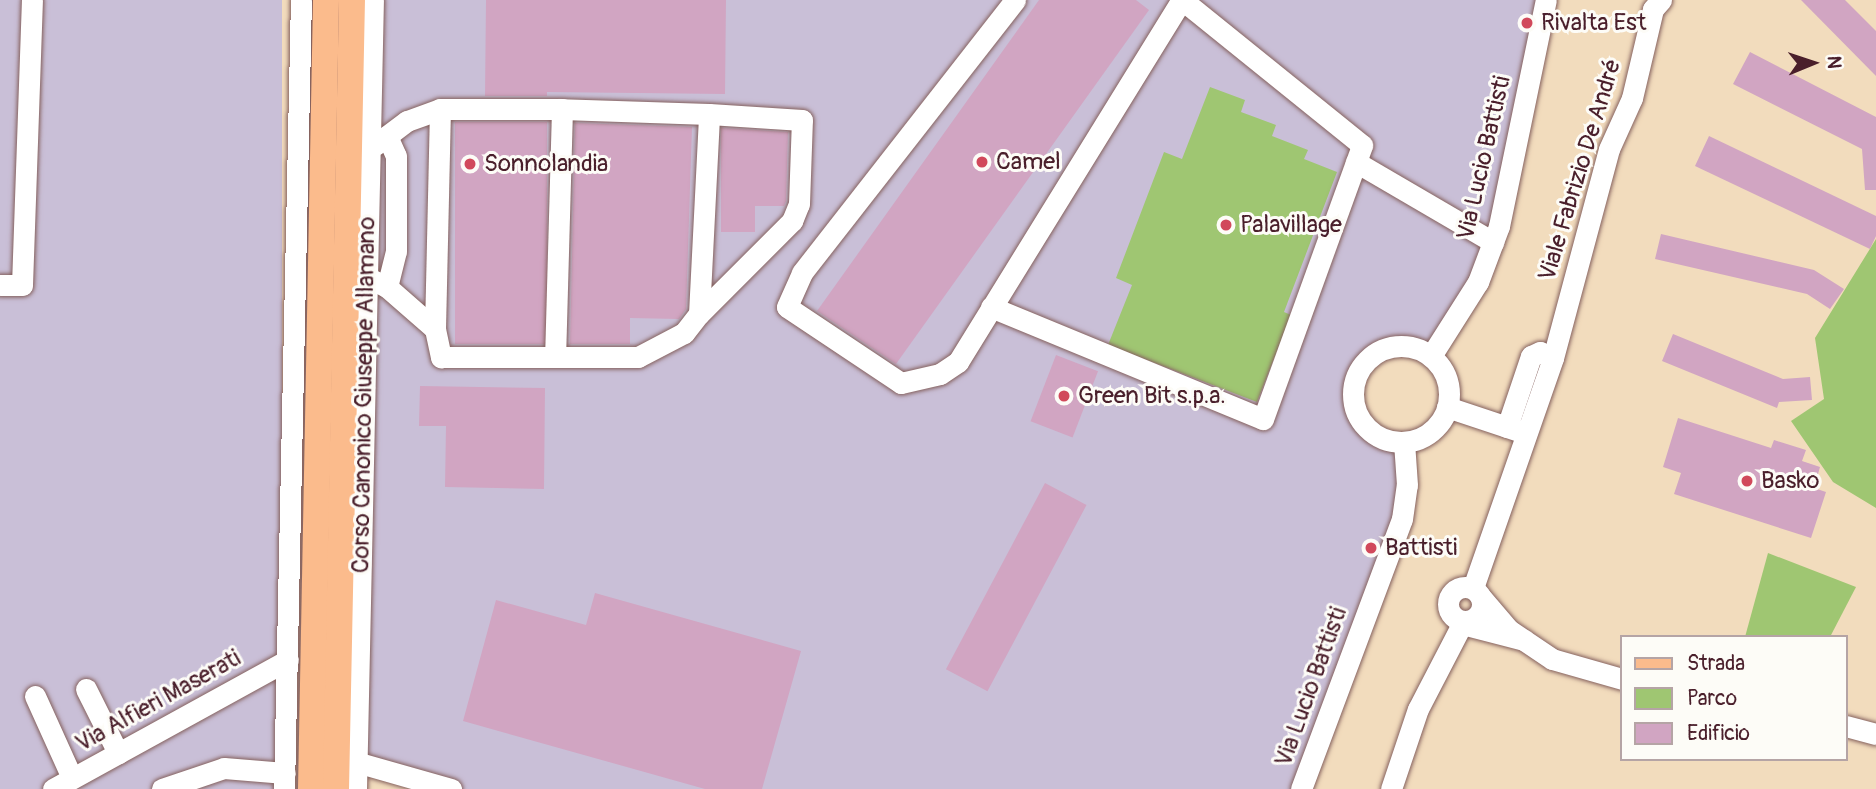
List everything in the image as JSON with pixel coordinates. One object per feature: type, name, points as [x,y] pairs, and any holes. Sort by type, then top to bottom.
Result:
[{"type":"main road","name":"Corso Canonico Giuseppe Allamano","points":[[311,789],[326,0]]},
{"type":"main road","name":"Corso Canonico Giuseppe Allamano","points":[[336,789],[352,0]]},
{"type":"street","points":[[0,285],[22,285],[32,0]]},
{"type":"street","points":[[162,789],[224,768],[285,781],[301,0]]},
{"type":"street","name":"Corso Canonico Giuseppe Allamano","points":[[356,789],[367,277],[378,142],[373,0]]},
{"type":"street","points":[[991,307],[1263,419],[1362,145],[1182,0],[991,307],[958,362],[940,374],[901,383],[787,307],[802,273],[1016,0]]},
{"type":"street","name":"Via Lucio Battisti","points":[[1431,356],[1478,282],[1493,242],[1546,0]]},
{"type":"street","name":"Viale Fabrizio De André","points":[[1462,624],[1452,617],[1452,596],[1462,586],[1477,591],[1517,430],[1553,358],[1609,149],[1632,98],[1653,9],[1661,0]]},
{"type":"street","points":[[387,287],[396,251],[396,170],[378,142],[407,121],[440,109],[562,109],[802,120],[799,204],[792,221],[699,314],[684,333],[638,357],[441,357],[435,329],[440,109]]},
{"type":"street","points":[[555,356],[562,109]]},
{"type":"street","points":[[699,314],[709,114]]},
{"type":"street","points":[[1356,162],[1493,242]]},
{"type":"street","points":[[367,277],[387,287],[435,329]]},
{"type":"street","points":[[1401,346],[1431,356],[1447,379],[1447,407],[1434,429],[1404,442],[1386,439],[1361,420],[1355,406],[1357,376],[1369,358],[1384,349],[1401,346]]},
{"type":"street","points":[[1447,407],[1517,430]]},
{"type":"street","name":"Via Lucio Battisti","points":[[1301,789],[1402,519],[1406,485],[1404,442]]},
{"type":"street","points":[[1477,591],[1509,630],[1552,659],[1620,678]]},
{"type":"street","points":[[1391,789],[1418,709],[1462,624],[1524,640]]},
{"type":"street","name":"Via Alfieri Maserati","points":[[53,789],[288,660]]},
{"type":"street","points":[[86,689],[118,753]]},
{"type":"street","points":[[35,696],[72,778]]},
{"type":"street","points":[[1848,727],[1876,734]]},
{"type":"street","points":[[356,762],[451,789]]},
{"type":"shaded area","points":[[0,0],[282,0],[282,789],[0,789]]},
{"type":"shaded area","points":[[373,0],[1546,0],[1499,226],[1431,356],[1401,346],[1384,349],[1369,358],[1354,387],[1361,420],[1386,439],[1404,442],[1407,485],[1301,789],[451,789],[356,762]]},
{"type":"green space","name":"Palavillage","points":[[1210,87],[1245,100],[1241,112],[1276,125],[1272,136],[1308,150],[1304,159],[1337,172],[1284,312],[1291,315],[1257,402],[1108,345],[1132,285],[1116,278],[1164,152],[1182,159]]},
{"type":"green space","points":[[1876,239],[1876,508],[1833,482],[1791,421],[1824,399],[1815,338]]},
{"type":"green space","points":[[1768,553],[1856,587],[1831,635],[1746,635]]},
{"type":"building","points":[[486,0],[726,0],[725,94],[547,92],[547,96],[485,96]]},
{"type":"building","name":"Camel","points":[[1039,0],[1136,0],[1149,10],[896,364],[817,311]]},
{"type":"building","points":[[1801,0],[1845,0],[1876,31],[1876,76]]},
{"type":"building","points":[[1750,52],[1876,117],[1876,190],[1865,190],[1862,149],[1733,84]]},
{"type":"building","points":[[455,122],[547,122],[547,344],[455,344]]},
{"type":"building","points":[[575,123],[692,127],[686,309],[679,319],[630,318],[630,344],[570,344]]},
{"type":"building","points":[[721,128],[788,132],[786,201],[784,206],[755,206],[755,232],[721,232]]},
{"type":"building","points":[[1709,136],[1876,216],[1876,236],[1870,249],[1695,166]]},
{"type":"building","points":[[1661,234],[1814,270],[1844,289],[1830,309],[1807,294],[1655,259]]},
{"type":"building","points":[[1673,334],[1783,379],[1810,377],[1812,400],[1779,402],[1777,408],[1662,361]]},
{"type":"building","name":"Green Bit s.p.a.","points":[[1056,355],[1098,371],[1073,437],[1031,421]]},
{"type":"building","points":[[420,386],[545,388],[544,489],[445,487],[446,426],[419,426]]},
{"type":"building","name":"Basko","points":[[1678,418],[1771,448],[1774,440],[1806,450],[1802,461],[1820,467],[1814,488],[1826,492],[1811,538],[1674,494],[1681,473],[1663,467]]},
{"type":"building","points":[[1045,483],[1086,505],[987,691],[946,669]]},
{"type":"building","points":[[595,593],[801,651],[762,789],[705,789],[463,721],[496,600],[586,625]]},
{"type":"place","name":"Rivalta Est","points":[[1527,23]]},
{"type":"place","name":"Camel","points":[[982,162]]},
{"type":"place","name":"Sonnolandia","points":[[470,164]]},
{"type":"place","name":"Palavillage","points":[[1226,225]]},
{"type":"place","name":"Green Bit s.p.a.","points":[[1064,396]]},
{"type":"place","name":"Basko","points":[[1747,481]]},
{"type":"place","name":"Battisti","points":[[1371,548]]}]
